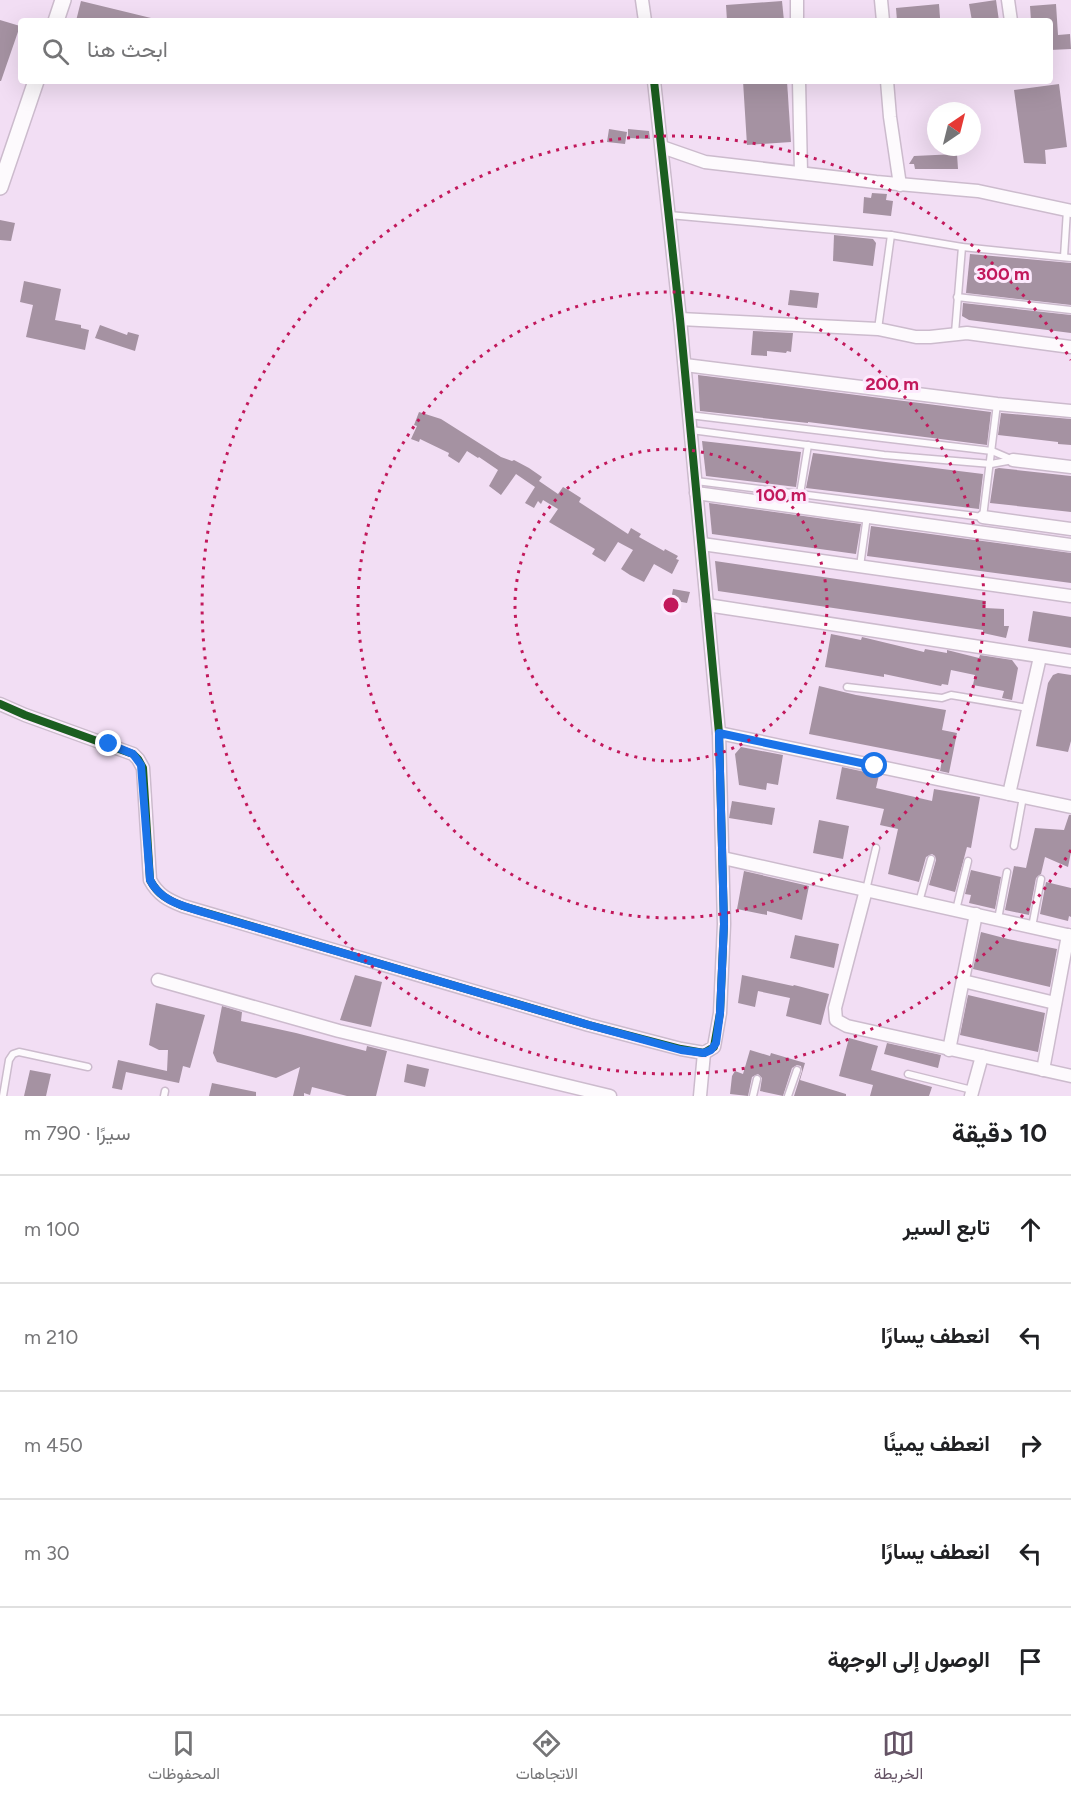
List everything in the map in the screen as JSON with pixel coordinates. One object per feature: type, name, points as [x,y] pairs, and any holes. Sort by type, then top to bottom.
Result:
[{"type":"street","points":[[57,18],[63,0]]},
{"type":"street","points":[[642,0],[645,18]]},
{"type":"street","points":[[797,0],[798,18]]},
{"type":"street","points":[[881,0],[883,18]]},
{"type":"street","points":[[1008,0],[1011,18]]},
{"type":"street","points":[[1,178],[35,84]]},
{"type":"street","points":[[0,704],[109,744],[133,754],[138,759],[143,768],[150,880],[159,894],[167,899],[206,913],[589,1025],[681,1050],[704,1053],[711,1050],[716,1043],[720,1013],[724,924],[719,733],[680,319],[654,84]]},
{"type":"street","points":[[799,84],[801,173]]},
{"type":"street","points":[[887,84],[900,185]]},
{"type":"street","points":[[662,147],[705,162],[900,185],[978,191],[1069,211]]},
{"type":"street","points":[[680,319],[878,329],[916,337],[967,333],[1071,347]]},
{"type":"street","points":[[684,365],[1071,411]]},
{"type":"street","points":[[1013,460],[1071,468]]},
{"type":"street","points":[[696,487],[867,516],[1071,544]]},
{"type":"street","points":[[983,517],[1071,529]]},
{"type":"street","points":[[702,544],[1071,596]]},
{"type":"street","points":[[707,605],[1071,661]]},
{"type":"street","points":[[1009,794],[1040,657]]},
{"type":"street","points":[[719,733],[1071,807]]},
{"type":"street","points":[[723,858],[1069,935],[1043,1070]]},
{"type":"street","points":[[866,890],[836,1008],[836,1020],[847,1026],[1071,1076]]},
{"type":"street","points":[[949,1050],[976,914]]},
{"type":"street","points":[[158,981],[339,1031],[610,1096]]},
{"type":"street","points":[[963,981],[1055,1003]]},
{"type":"street","points":[[700,1096],[704,1053]]},
{"type":"street","points":[[971,1093],[982,1056]]},
{"type":"lane","points":[[669,215],[891,236],[962,247],[1067,257],[1069,211]]},
{"type":"lane","points":[[878,329],[891,236]]},
{"type":"lane","points":[[955,333],[962,247]]},
{"type":"lane","points":[[957,297],[1071,310]]},
{"type":"lane","points":[[696,487],[800,494],[983,517],[997,404]]},
{"type":"lane","points":[[689,415],[992,451],[1013,460]]},
{"type":"lane","points":[[690,430],[884,454],[991,464],[1013,460]]},
{"type":"lane","points":[[800,494],[808,445]]},
{"type":"lane","points":[[860,566],[867,516]]},
{"type":"lane","points":[[847,687],[942,698],[951,695],[1029,708]]},
{"type":"lane","points":[[1014,846],[1023,797]]},
{"type":"lane","points":[[866,890],[876,848]]},
{"type":"lane","points":[[919,902],[931,859]]},
{"type":"lane","points":[[956,910],[968,861]]},
{"type":"lane","points":[[998,919],[1007,872]]},
{"type":"lane","points":[[1032,927],[1041,879]]},
{"type":"lane","points":[[3,1096],[9,1060],[13,1054],[19,1052],[88,1066]]},
{"type":"lane","points":[[788,1096],[797,1070]]},
{"type":"lane","points":[[908,1074],[971,1093]]},
{"type":"lane","points":[[753,1096],[756,1079]]},
{"type":"building","points":[[996,0],[999,18],[971,18],[969,4]]},
{"type":"building","points":[[81,1],[151,18],[77,18]]},
{"type":"building","points":[[782,1],[784,18],[727,18],[726,5]]},
{"type":"building","points":[[939,4],[940,18],[897,18],[896,8]]},
{"type":"building","points":[[1056,4],[1058,35],[1070,34],[1071,49],[1053,50],[1053,18],[1031,18],[1030,6]]},
{"type":"building","points":[[0,20],[18,25],[18,32],[0,81]]},
{"type":"building","points":[[743,84],[787,84],[791,142],[747,145]]},
{"type":"building","points":[[1059,84],[1067,147],[1045,150],[1046,164],[1024,163],[1014,90]]},
{"type":"building","points":[[609,129],[627,132],[625,144],[607,142]]},
{"type":"building","points":[[628,129],[649,131],[650,139],[628,138]]},
{"type":"building","points":[[914,156],[957,156],[958,169],[915,169],[914,164],[909,164]]},
{"type":"building","points":[[872,193],[887,194],[886,200],[893,201],[891,216],[863,213],[864,197],[871,198]]},
{"type":"building","points":[[0,220],[15,223],[11,241],[0,240]]},
{"type":"building","points":[[834,235],[873,239],[876,243],[873,266],[833,261]]},
{"type":"building","points":[[970,254],[1071,263],[1071,305],[966,293]]},
{"type":"building","points":[[24,281],[61,289],[55,320],[81,325],[81,328],[89,330],[85,350],[26,337],[33,305],[20,302]]},
{"type":"building","points":[[790,290],[819,293],[817,308],[788,305]]},
{"type":"building","points":[[963,303],[1071,315],[1071,333],[969,320],[962,316]]},
{"type":"building","points":[[100,325],[127,335],[128,332],[139,335],[135,351],[95,338]]},
{"type":"building","points":[[753,331],[793,333],[791,352],[767,351],[767,356],[751,355]]},
{"type":"building","points":[[698,375],[991,412],[987,445],[700,411]]},
{"type":"building","points":[[419,412],[441,419],[501,457],[514,460],[529,468],[542,477],[539,481],[558,494],[563,487],[570,491],[581,498],[579,502],[628,534],[631,528],[641,534],[639,537],[678,556],[676,559],[679,560],[672,574],[654,564],[644,582],[630,575],[621,569],[633,550],[618,542],[605,562],[592,554],[595,549],[549,522],[558,509],[543,500],[541,504],[538,501],[534,508],[525,503],[535,487],[516,474],[501,495],[489,486],[498,470],[479,457],[467,451],[459,463],[448,456],[449,453],[420,439],[419,442],[411,439],[417,426],[414,425]]},
{"type":"building","points":[[1001,413],[1071,419],[1071,445],[998,435]]},
{"type":"building","points":[[702,441],[801,452],[796,487],[706,476]]},
{"type":"building","points":[[813,453],[983,474],[979,509],[806,488]]},
{"type":"building","points":[[995,469],[1071,476],[1071,512],[990,503]]},
{"type":"building","points":[[709,503],[861,524],[856,554],[712,534]]},
{"type":"building","points":[[871,526],[1071,553],[1071,583],[867,556]]},
{"type":"building","points":[[715,561],[986,601],[985,608],[1004,609],[1004,626],[1009,626],[1006,638],[983,633],[983,630],[718,591]]},
{"type":"building","points":[[673,589],[690,592],[687,603],[671,600]]},
{"type":"building","points":[[1033,611],[1071,617],[1071,648],[1028,641]]},
{"type":"building","points":[[831,634],[861,640],[862,637],[924,652],[925,649],[947,653],[947,650],[979,658],[980,655],[1012,660],[1018,668],[1012,700],[1002,698],[1004,691],[973,685],[975,675],[951,670],[948,685],[942,684],[941,686],[884,674],[884,677],[825,667]]},
{"type":"building","points":[[1058,673],[1071,675],[1071,741],[1068,752],[1036,746],[1048,683],[1053,675]]},
{"type":"building","points":[[819,686],[856,695],[946,710],[942,730],[957,733],[949,773],[940,771],[942,760],[809,734]]},
{"type":"building","points":[[741,747],[783,755],[778,785],[767,783],[766,790],[739,785],[735,754]]},
{"type":"building","points":[[842,767],[879,775],[876,788],[932,801],[934,789],[980,797],[971,848],[967,847],[955,892],[929,885],[936,860],[932,854],[926,857],[919,882],[888,874],[898,829],[880,825],[884,809],[836,799]]},
{"type":"building","points":[[732,801],[775,808],[772,825],[729,818]]},
{"type":"building","points":[[1069,815],[1071,815],[1071,852],[1068,867],[1045,857],[1041,874],[1036,878],[1029,915],[1005,910],[1014,866],[1026,868],[1035,828],[1064,830]]},
{"type":"building","points":[[819,820],[849,826],[843,859],[813,853]]},
{"type":"building","points":[[971,870],[1001,877],[995,909],[969,903],[971,895],[965,894]]},
{"type":"building","points":[[744,871],[809,886],[802,920],[767,911],[767,915],[737,909]]},
{"type":"building","points":[[1046,882],[1071,888],[1071,917],[1069,916],[1068,921],[1040,914]]},
{"type":"building","points":[[981,932],[1057,949],[1050,987],[973,969]]},
{"type":"building","points":[[795,935],[839,944],[834,968],[790,958]]},
{"type":"building","points":[[355,975],[382,982],[371,1027],[340,1020]]},
{"type":"building","points":[[742,975],[829,994],[821,1025],[786,1016],[790,998],[758,991],[755,1007],[738,1003]]},
{"type":"building","points":[[968,995],[1045,1013],[1038,1052],[960,1035]]},
{"type":"building","points":[[156,1003],[205,1015],[190,1068],[183,1066],[179,1083],[126,1072],[122,1090],[112,1088],[118,1060],[167,1071],[168,1050],[159,1050],[149,1045]]},
{"type":"building","points":[[222,1006],[242,1012],[241,1021],[366,1051],[367,1046],[387,1051],[376,1096],[347,1096],[312,1087],[310,1095],[304,1093],[304,1096],[293,1096],[300,1067],[276,1078],[217,1062],[213,1053]]},
{"type":"building","points":[[849,1038],[878,1046],[871,1070],[932,1087],[929,1096],[870,1096],[873,1085],[839,1076]]},
{"type":"building","points":[[887,1043],[941,1055],[938,1068],[884,1054]]},
{"type":"building","points":[[750,1050],[770,1056],[771,1053],[805,1063],[800,1080],[846,1094],[846,1096],[794,1096],[802,1071],[801,1066],[797,1065],[792,1068],[783,1096],[760,1091],[762,1078],[758,1074],[752,1077],[748,1096],[730,1094],[732,1076],[735,1071],[743,1074]]},
{"type":"building","points":[[407,1064],[429,1069],[425,1087],[404,1082]]},
{"type":"building","points":[[30,1070],[51,1074],[46,1096],[24,1096]]},
{"type":"building","points":[[212,1083],[256,1092],[256,1096],[209,1096]]},
{"type":"cycle path","points":[[0,704],[133,754],[138,759],[143,768],[150,880],[160,893],[173,902],[589,1025],[681,1049],[704,1053],[714,1047],[720,1013],[724,924],[719,733],[680,319],[654,84]]},
{"type":"route","points":[[109,744],[133,754],[143,768],[150,880],[159,894],[167,899],[206,913],[589,1025],[681,1050],[704,1053],[711,1050],[716,1043],[724,952],[719,733],[875,766]]}]
